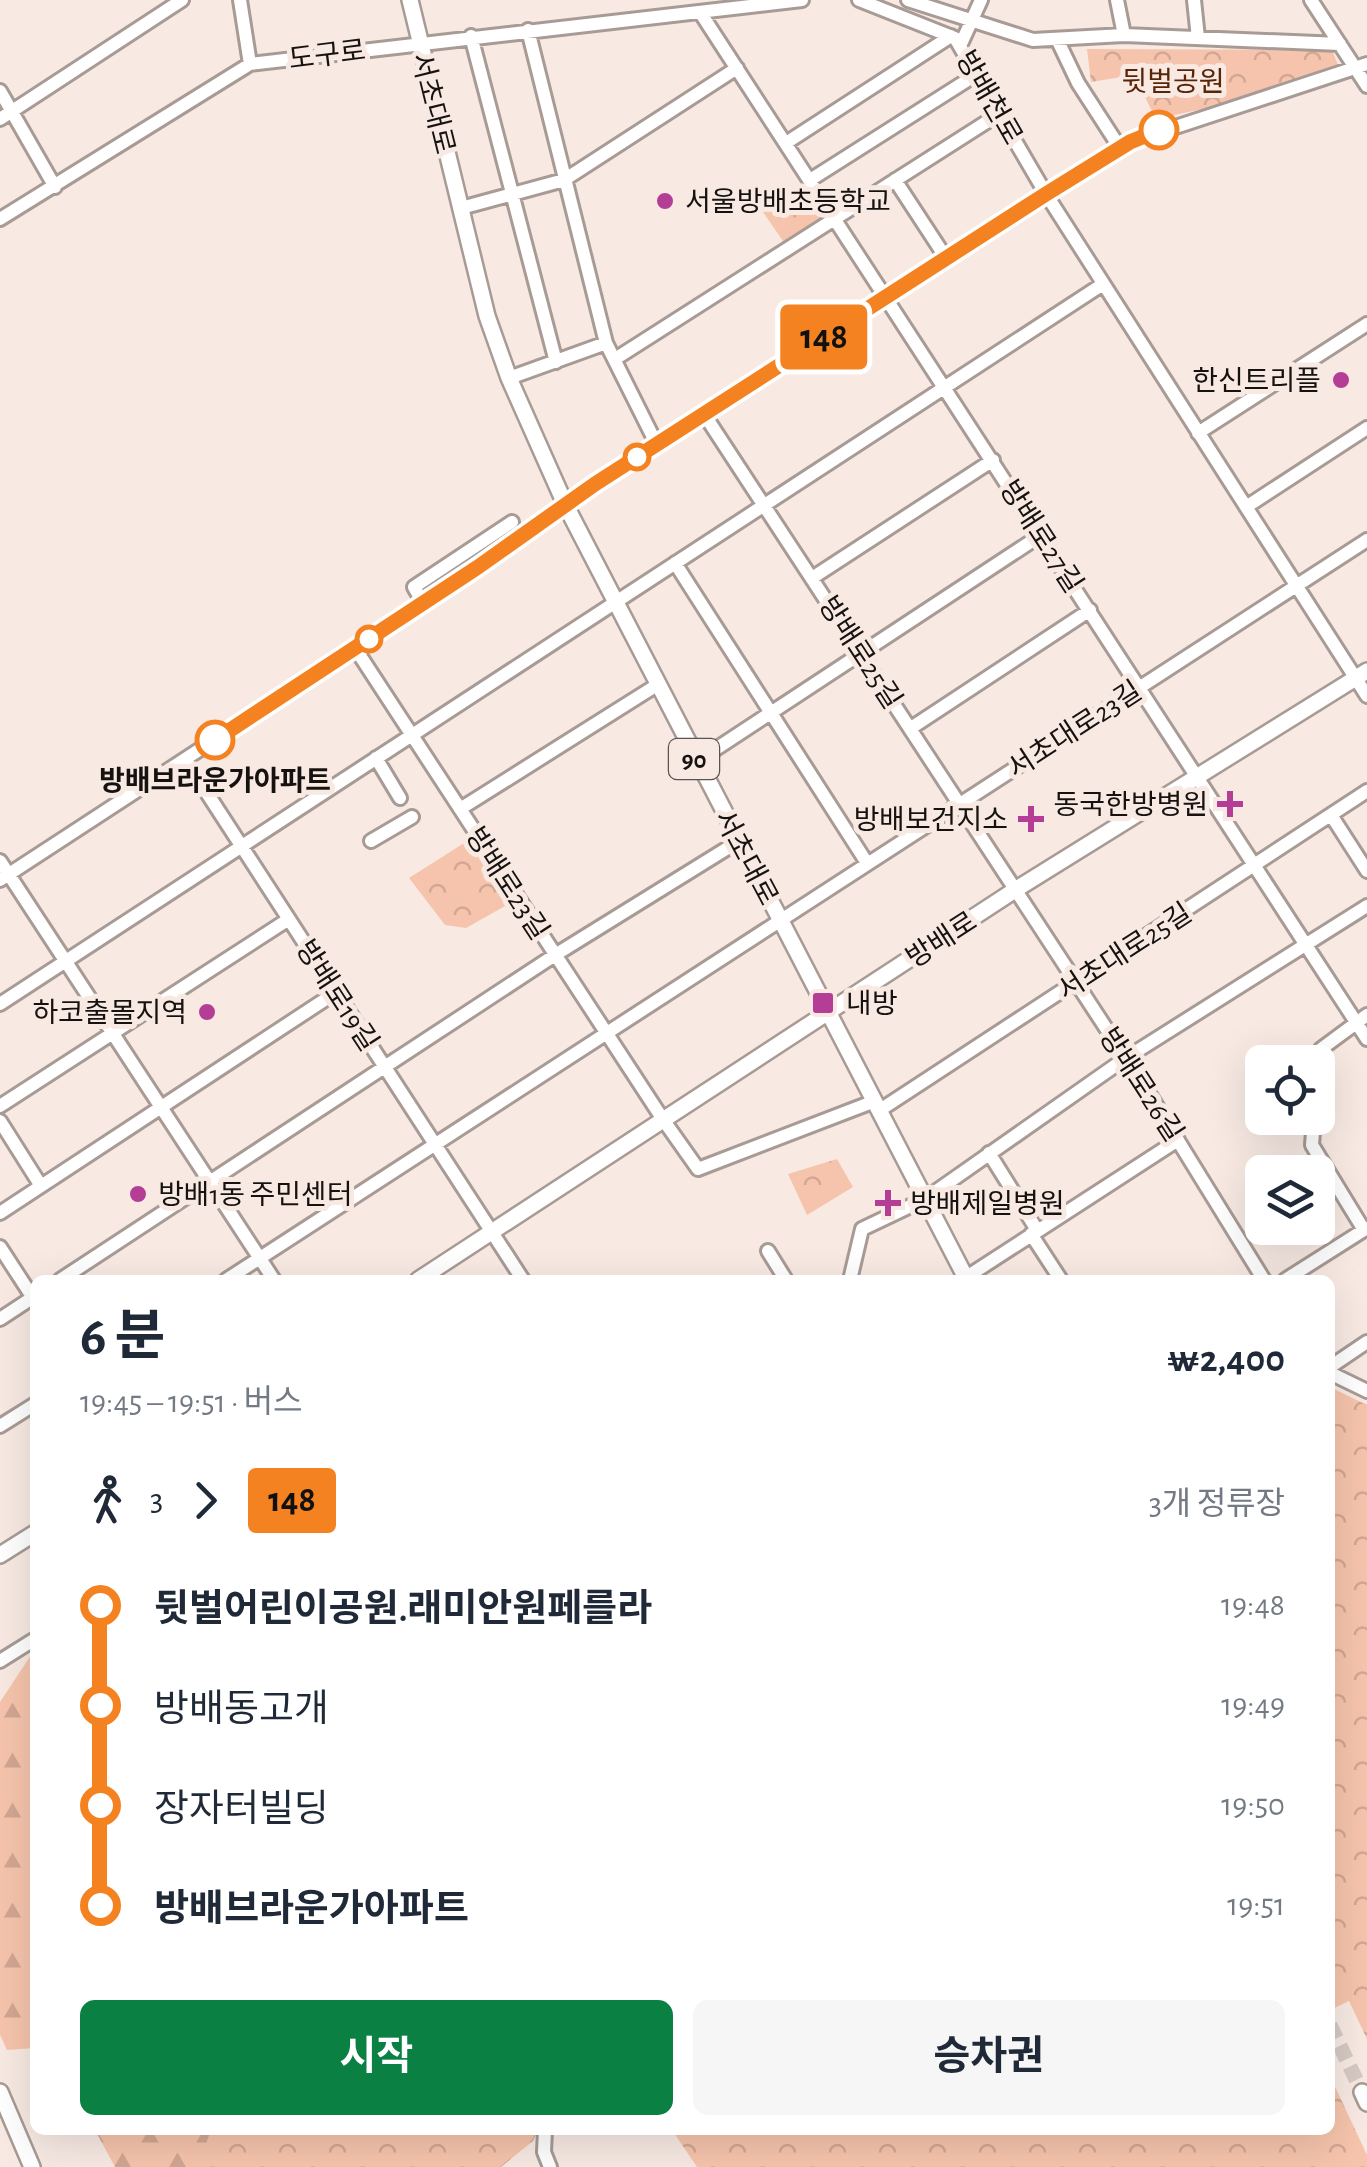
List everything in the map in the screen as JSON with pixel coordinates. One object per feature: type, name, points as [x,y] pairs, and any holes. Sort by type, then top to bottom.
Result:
[{"type":"main road","name":"서초대로","points":[[410,0],[480,294],[509,378],[564,504],[963,1275]]},
{"type":"main road","name":"방배로","points":[[426,1275],[1016,890],[1361,674]]},
{"type":"main road","points":[[0,1555],[30,1535]]},
{"type":"main road","points":[[0,2092],[32,2167]]},
{"type":"street","points":[[0,120],[182,0]]},
{"type":"street","points":[[240,0],[250,64]]},
{"type":"street","name":"도구로","points":[[0,220],[250,64],[697,8],[802,0]]},
{"type":"street","name":"방배천로","points":[[859,0],[956,41],[1046,194],[1198,433],[1296,586],[1361,674],[1367,696]]},
{"type":"street","points":[[908,0],[1033,40],[1124,34],[1340,44]]},
{"type":"street","points":[[786,143],[956,41],[981,0]]},
{"type":"street","points":[[1116,0],[1124,34]]},
{"type":"street","points":[[1194,0],[1198,38]]},
{"type":"street","points":[[1312,0],[1340,44],[1361,66],[1367,86]]},
{"type":"street","name":"방배로27길","points":[[697,8],[1306,945],[1361,1018],[1367,1040]]},
{"type":"street","points":[[528,30],[606,343],[657,444]]},
{"type":"street","points":[[471,36],[556,362]]},
{"type":"street","points":[[1056,39],[1078,83],[1120,148]]},
{"type":"street","points":[[4,877],[424,603],[564,504],[1120,148],[1159,130],[1361,66]]},
{"type":"street","points":[[460,208],[564,180],[737,68]]},
{"type":"street","points":[[810,180],[976,74]]},
{"type":"street","points":[[0,91],[55,187]]},
{"type":"street","points":[[615,360],[999,114]]},
{"type":"street","points":[[895,180],[946,258]]},
{"type":"street","points":[[0,1004],[1103,284]]},
{"type":"street","points":[[1198,433],[1367,324]]},
{"type":"street","points":[[509,378],[606,343]]},
{"type":"street","name":"방배로25길","points":[[704,414],[1016,890]]},
{"type":"street","points":[[1246,507],[1367,428]]},
{"type":"street","points":[[812,578],[993,460]]},
{"type":"street","points":[[424,603],[414,587],[512,522]]},
{"type":"street","points":[[696,762],[1042,535]]},
{"type":"street","name":"서초대로23길","points":[[234,1275],[1367,540]]},
{"type":"street","points":[[676,563],[867,863]]},
{"type":"street","points":[[911,728],[1090,610]]},
{"type":"street","name":"방배로23길","points":[[355,648],[662,1118]]},
{"type":"street","points":[[460,809],[656,685]]},
{"type":"street","points":[[376,758],[400,798]]},
{"type":"street","name":"방배로19길","points":[[185,759],[520,1275]]},
{"type":"street","name":"서초대로25길","points":[[662,1118],[698,1168],[878,1106],[1076,983],[1367,791]]},
{"type":"street","points":[[1331,815],[1367,871]]},
{"type":"street","points":[[371,840],[412,817]]},
{"type":"street","points":[[68,1275],[555,955],[739,841]]},
{"type":"street","points":[[0,861],[4,877],[65,960],[271,1275]]},
{"type":"street","name":"방배로26길","points":[[1016,890],[1261,1275]]},
{"type":"street","points":[[851,1275],[862,1229],[926,1199],[1126,1058],[1367,906]]},
{"type":"street","points":[[0,1106],[289,919]]},
{"type":"street","points":[[0,1213],[335,992]]},
{"type":"street","points":[[1326,1045],[1361,1018]]},
{"type":"street","points":[[0,1121],[41,1186]]},
{"type":"street","points":[[1293,1275],[1365,1229],[1312,1145],[1313,1135]]},
{"type":"street","points":[[971,1275],[1178,1140]]},
{"type":"street","points":[[988,1153],[1059,1275]]},
{"type":"street","points":[[0,1248],[30,1292]]},
{"type":"street","points":[[768,1252],[783,1275]]},
{"type":"street","points":[[0,1320],[30,1301]]},
{"type":"street","points":[[1335,1366],[1367,1342]]},
{"type":"street","points":[[1335,1373],[1367,1390]]},
{"type":"street","points":[[0,1426],[30,1407]]},
{"type":"street","points":[[0,1662],[30,1642]]},
{"type":"street","points":[[545,2135],[544,2152],[550,2167]]},
{"type":"green space","name":"뒷벌공원","points":[[1087,49],[1332,50],[1341,72],[1268,95],[1156,119],[1134,75],[1091,82]]},
{"type":"green space","points":[[809,183],[832,219],[787,247],[763,212]]},
{"type":"green space","points":[[472,838],[512,902],[466,928],[445,925],[409,878]]},
{"type":"green space","points":[[837,1159],[853,1187],[807,1215],[788,1174]]},
{"type":"green space","points":[[1335,1389],[1367,1405],[1367,2039],[1349,2001],[1335,2008]]},
{"type":"green space","points":[[30,1657],[30,2048],[7,2050],[0,2035],[0,1702]]},
{"type":"green space","points":[[1335,2087],[1367,2155],[1367,2167],[697,2167],[675,2135],[1335,2135]]},
{"type":"green space","points":[[98,2135],[536,2135],[501,2167],[115,2167]]},
{"type":"green space","points":[[209,2135],[534,2135],[500,2167],[191,2167],[199,2163]]},
{"type":"tunnel","points":[[1335,2035],[1362,2092]]},
{"type":"bus line","name":"148","points":[[215,740],[478,567],[564,504],[1046,194],[1130,142],[1159,130]]},
{"type":"place","name":"서울방배초등학교","points":[[665,201]]},
{"type":"place","name":"한신트리플","points":[[1341,380]]},
{"type":"place","name":"방배브라운가아파트","points":[[215,740]]},
{"type":"place","name":"동국한방병원","points":[[1230,804]]},
{"type":"place","name":"방배보건지소","points":[[1031,819]]},
{"type":"place","name":"내방","points":[[823,1003]]},
{"type":"place","name":"하코출몰지역","points":[[207,1012]]},
{"type":"place","name":"방배1동 주민센터","points":[[138,1194]]},
{"type":"place","name":"방배제일병원","points":[[888,1203]]}]
